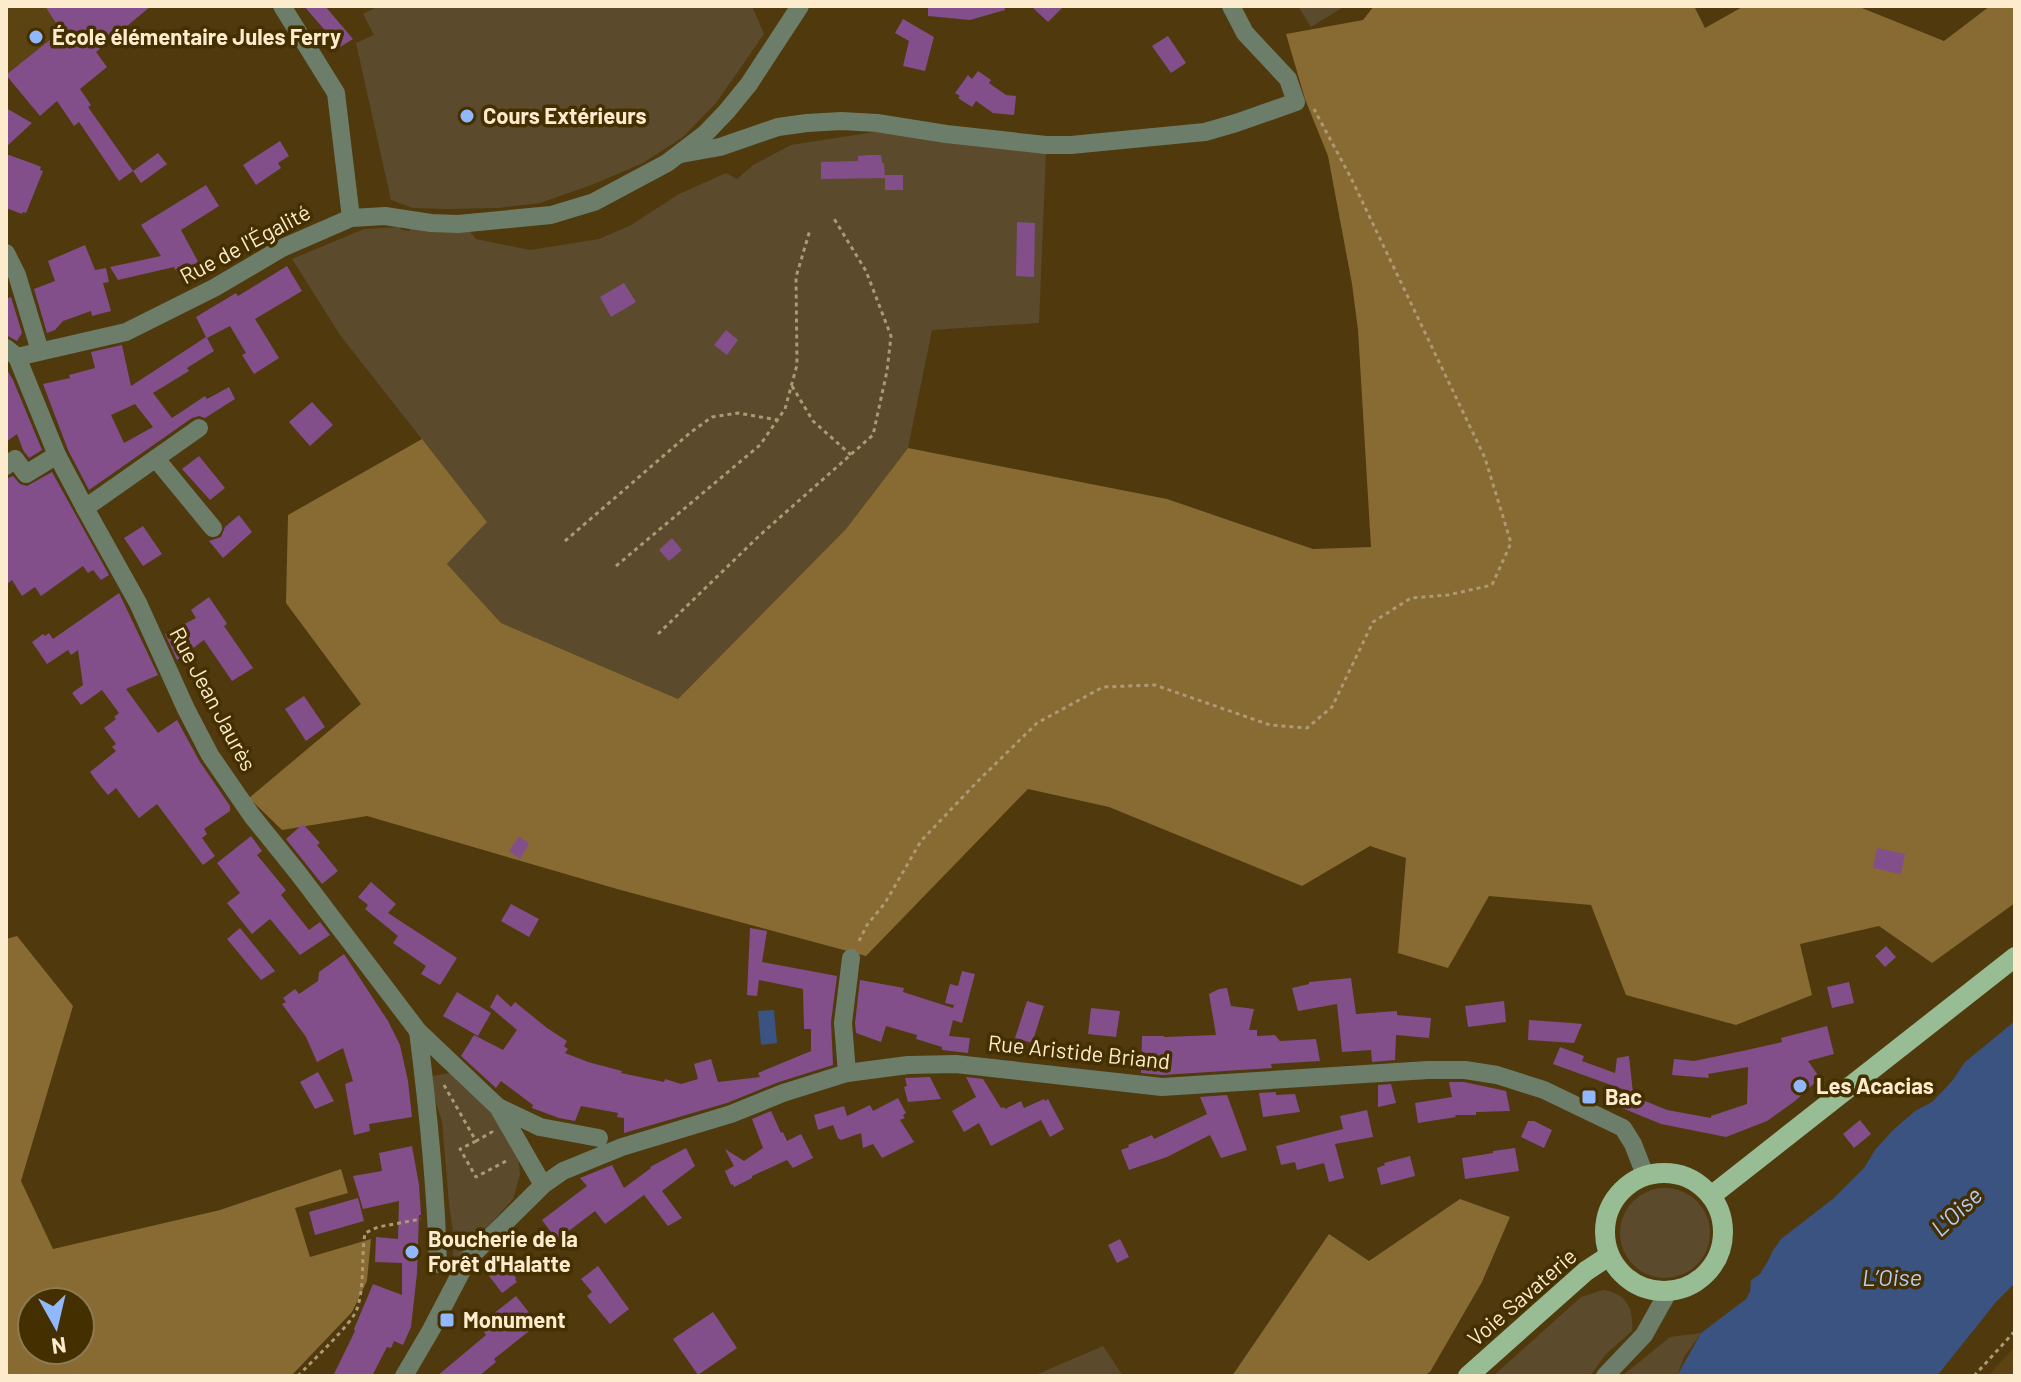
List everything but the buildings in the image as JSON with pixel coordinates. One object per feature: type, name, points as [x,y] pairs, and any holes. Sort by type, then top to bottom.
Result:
[{"type":"main road","points":[[1711,1196],[2015,957]]},
{"type":"main road","points":[[1663,1172],[1681,1175],[1698,1183],[1711,1196],[1720,1212],[1724,1229],[1722,1248],[1714,1265],[1702,1278],[1686,1288],[1668,1292],[1633,1284],[1619,1272],[1609,1256],[1604,1237],[1606,1217],[1614,1199],[1627,1185],[1645,1175],[1663,1172]]},
{"type":"main road","name":"Voie Savaterie","points":[[1468,1376],[1586,1271],[1609,1256]]},
{"type":"street","points":[[282,6],[336,93],[351,218]]},
{"type":"street","name":"Rue de l'Égalité","points":[[12,353],[40,351],[126,332],[214,288],[282,248],[351,218],[385,216],[458,224],[551,215],[594,202],[638,180],[705,134],[738,97],[800,6]]},
{"type":"street","points":[[679,154],[720,147],[778,127],[833,121],[877,123],[1046,145],[1071,145],[1205,132],[1296,102],[1288,79],[1245,33],[1231,6]]},
{"type":"street","points":[[6,253],[17,275],[40,351]]},
{"type":"street","name":"Rue Jean Jaurès","points":[[12,353],[57,455],[138,603],[210,755],[252,816],[418,1031],[498,1107]]},
{"type":"street","points":[[85,508],[199,428]]},
{"type":"street","points":[[6,466],[15,459],[26,474],[57,455]]},
{"type":"street","points":[[157,460],[213,528]]},
{"type":"street","points":[[847,1073],[843,1023],[851,958]]},
{"type":"street","points":[[418,1031],[430,1123],[438,1264]]},
{"type":"street","name":"Rue Aristide Briand","points":[[404,1376],[468,1259],[543,1185],[563,1171],[622,1147],[731,1114],[783,1093],[847,1073],[908,1065],[956,1064],[1162,1087],[1465,1070],[1497,1075],[1544,1090],[1623,1128],[1645,1175]]},
{"type":"street","points":[[498,1107],[540,1127],[599,1138]]},
{"type":"street","points":[[498,1107],[543,1185]]},
{"type":"street","points":[[1605,1376],[1644,1335],[1668,1292]]},
{"type":"path","points":[[851,958],[867,925],[885,903],[921,841],[1037,723],[1103,687],[1155,685],[1270,725],[1307,728],[1332,707],[1373,622],[1411,598],[1448,595],[1492,585],[1511,543],[1485,458],[1351,178],[1312,106],[1296,102]]},
{"type":"path","points":[[658,634],[760,535],[873,435],[891,336],[866,271],[833,217]]},
{"type":"path","points":[[616,566],[760,445],[785,409],[797,365],[796,277],[810,230]]},
{"type":"path","points":[[792,386],[813,421],[851,455]]},
{"type":"path","points":[[565,541],[712,417],[738,413],[778,420]]},
{"type":"path","points":[[445,1057],[438,1075],[476,1141]]},
{"type":"path","points":[[498,1141],[492,1132],[460,1149],[476,1177],[509,1159],[503,1150]]},
{"type":"path","points":[[298,1376],[357,1312],[365,1233],[406,1220],[436,1217]]},
{"type":"path","points":[[1974,1376],[2015,1331]]},
{"type":"shaded area","name":"École élémentaire Jules Ferry","points":[[55,6],[48,11],[83,62],[28,101],[6,75],[6,8]]},
{"type":"shaded area","points":[[379,6],[752,6],[764,34],[716,103],[683,137],[643,163],[540,203],[497,208],[413,208],[391,200],[356,43],[374,35],[363,14]]},
{"type":"shaded area","points":[[1298,6],[1345,6],[1311,27]]},
{"type":"shaded area","points":[[1374,6],[1694,6],[1705,28],[1744,6],[1857,6],[1944,41],[1990,6],[2015,6],[2015,903],[1932,963],[1879,926],[1800,944],[1812,995],[1736,1025],[1626,995],[1591,905],[1489,896],[1448,968],[1398,953],[1406,858],[1370,846],[1302,886],[1109,807],[1028,789],[866,956],[617,889],[367,816],[282,830],[249,798],[361,704],[286,603],[288,515],[422,439],[487,522],[447,564],[501,623],[678,699],[846,529],[908,448],[1167,499],[1313,549],[1371,547],[1358,330],[1352,284],[1328,156],[1305,99],[1286,34],[1363,20]]},
{"type":"shaded area","points":[[887,130],[1046,152],[1039,323],[932,330],[908,448],[846,529],[678,699],[501,623],[447,564],[487,522],[340,335],[292,259],[364,229],[468,229],[476,239],[530,250],[599,239],[631,225],[679,194],[726,173],[737,179],[753,165],[791,145]]},
{"type":"shaded area","points":[[17,936],[73,1006],[21,1181],[53,1249],[220,1210],[341,1169],[348,1193],[295,1208],[310,1257],[371,1239],[367,1281],[352,1312],[291,1376],[6,1376],[6,939]]},
{"type":"shaded area","points":[[449,1073],[491,1109],[518,1155],[520,1175],[513,1199],[465,1252],[452,1273],[454,1240],[442,1122],[428,1077]]},
{"type":"shaded area","points":[[1665,1188],[1682,1191],[1697,1201],[1707,1216],[1710,1233],[1707,1250],[1697,1265],[1682,1275],[1665,1278],[1648,1275],[1633,1265],[1623,1250],[1620,1233],[1623,1216],[1633,1201],[1648,1191]]},
{"type":"shaded area","points":[[1460,1199],[1510,1217],[1482,1282],[1430,1372],[1423,1376],[1232,1376],[1329,1234],[1369,1261]]},
{"type":"shaded area","points":[[1603,1290],[1618,1295],[1627,1304],[1632,1316],[1632,1331],[1606,1354],[1590,1376],[1493,1376],[1581,1297]]},
{"type":"shaded area","points":[[1701,1333],[1684,1357],[1677,1376],[1622,1376],[1670,1337]]},
{"type":"shaded area","points":[[1103,1346],[1123,1376],[1033,1376]]},
{"type":"shaded area","points":[[2015,1346],[2015,1376],[1988,1376]]},
{"type":"water","points":[[774,1010],[777,1043],[761,1045],[758,1011]]},
{"type":"water","name":"L’Oise","points":[[2015,1021],[2015,1283],[1937,1376],[1677,1376],[1701,1333],[1746,1299],[1751,1280],[1760,1274],[1781,1239],[1834,1198],[1864,1168],[1893,1130],[1915,1111],[1932,1102],[1965,1062]]},
{"type":"place","name":"École élémentaire Jules Ferry","points":[[36,37]]},
{"type":"place","name":"Cours Extérieurs","points":[[467,116]]},
{"type":"place","name":"Les Acacias","points":[[1800,1086]]},
{"type":"place","name":"Bac","points":[[1589,1097]]},
{"type":"place","name":"Boucherie de la Forêt d'Halatte","points":[[412,1252]]},
{"type":"place","name":"Monument","points":[[447,1320]]},
{"type":"water label","name":"L'Oise","points":[[1957,1212]]}]
